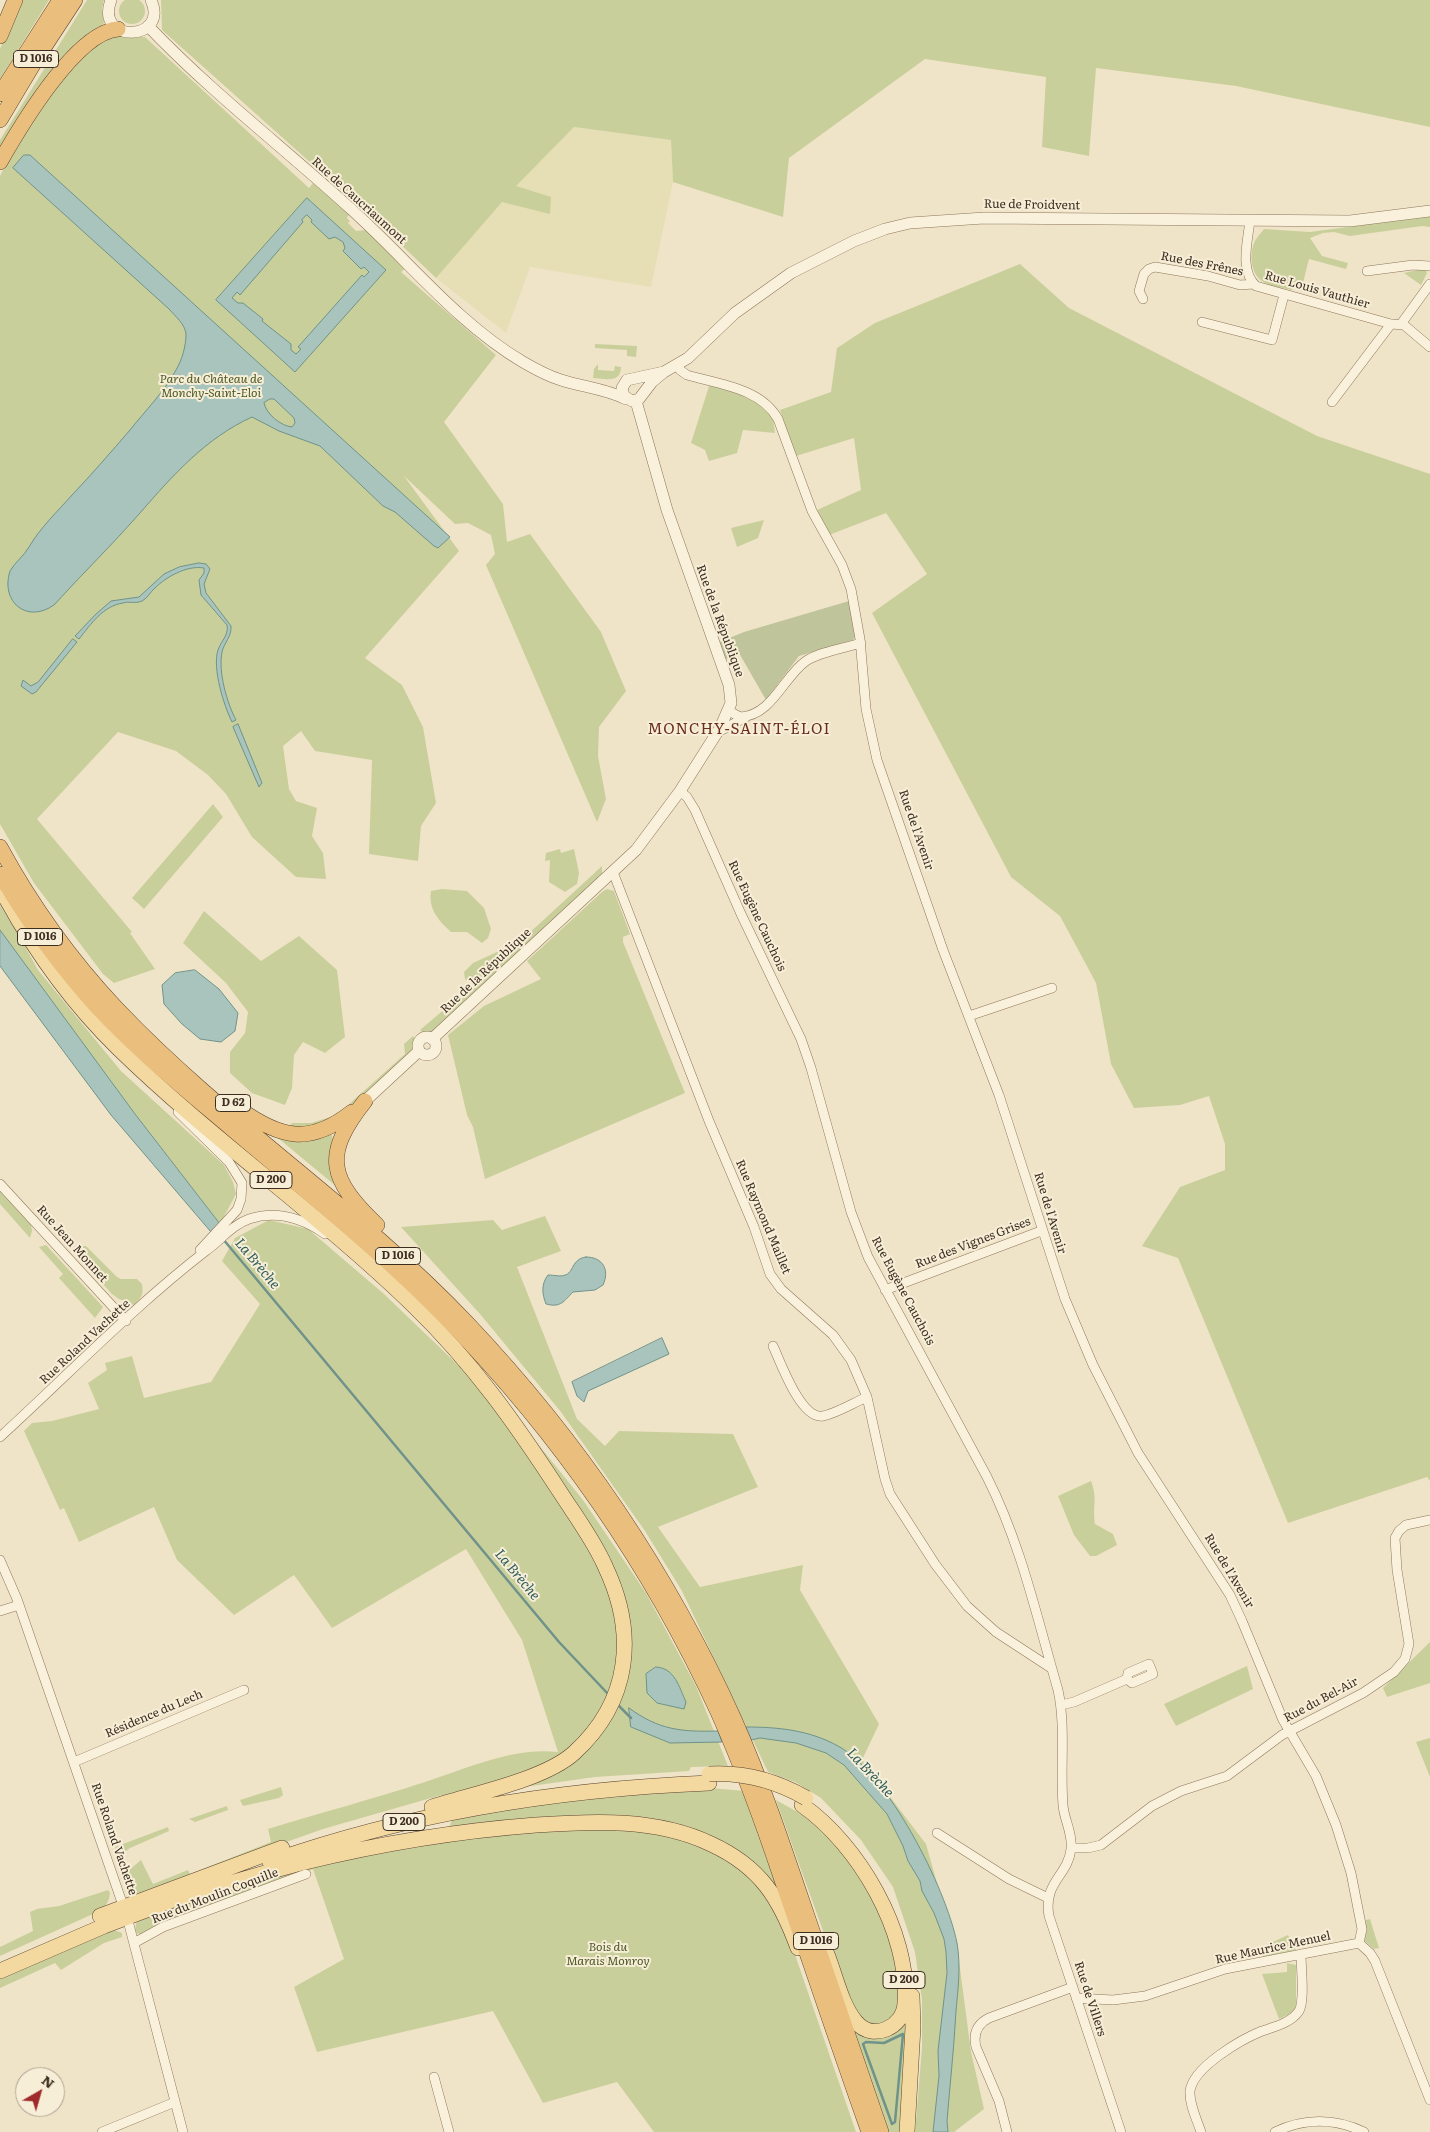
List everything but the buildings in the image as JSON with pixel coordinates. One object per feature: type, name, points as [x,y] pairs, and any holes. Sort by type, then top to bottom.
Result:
[{"type":"highway","points":[[0,36],[15,0]]},
{"type":"highway","name":"D 1016","points":[[0,94],[60,0]]},
{"type":"highway","name":"D 1016","points":[[0,120],[75,0]]},
{"type":"highway","points":[[0,162],[33,108],[72,58],[99,34],[118,29]]},
{"type":"highway","name":"D 1016","points":[[0,848],[26,892],[58,939],[116,1008],[184,1073],[398,1256],[459,1315],[502,1361],[573,1447],[625,1520],[684,1619],[741,1753],[778,1832],[882,2132]]},
{"type":"highway","name":"D 1016","points":[[0,874],[30,922],[53,954],[86,994],[123,1034],[191,1095],[394,1268],[452,1324],[518,1398],[574,1468],[639,1564],[728,1721]]},
{"type":"highway","name":"D 62","points":[[116,1008],[231,1102],[271,1129],[292,1133],[320,1132],[337,1123],[365,1101]]},
{"type":"highway","name":"D 62","points":[[365,1101],[345,1129],[337,1148],[337,1167],[345,1188],[361,1209],[427,1275],[502,1361]]},
{"type":"highway","name":"D 1016","points":[[741,1753],[868,2132]]},
{"type":"main road","name":"D 200","points":[[0,887],[60,983],[107,1037],[144,1072],[332,1232],[422,1314],[474,1371],[508,1413],[601,1558],[615,1589],[624,1628],[625,1658],[619,1685],[605,1717],[575,1752],[554,1766],[527,1778],[432,1807]]},
{"type":"main road","name":"D 200","points":[[177,1899],[230,1876],[296,1853],[410,1820],[494,1804],[556,1795],[709,1778]]},
{"type":"main road","name":"D 200","points":[[0,1960],[301,1842],[365,1822],[432,1807],[569,1785],[709,1778],[762,1787],[804,1802],[835,1823],[868,1863],[886,1894],[901,1933],[910,1970],[913,2006],[907,2132]]},
{"type":"main road","name":"D 200","points":[[804,1802],[850,1851],[871,1882],[888,1916],[901,1961],[906,1998],[904,2012],[893,2026],[885,2030],[874,2031],[864,2028],[854,2020],[825,1950],[807,1914]]},
{"type":"main road","name":"D 200","points":[[0,1971],[126,1912],[300,1864],[366,1848],[446,1834],[512,1827],[580,1822],[634,1824],[673,1831],[704,1841],[726,1852],[748,1867],[774,1895],[783,1909],[814,1994],[847,2071]]},
{"type":"street","points":[[111,0],[109,16],[118,29],[134,33],[148,26],[154,14],[151,0]]},
{"type":"street","name":"Rue de Caucriaumont","points":[[148,26],[280,148],[352,210],[474,326],[522,362],[562,380]]},
{"type":"street","name":"Rue de Froidvent","points":[[677,365],[693,353],[735,313],[791,273],[854,241],[902,224],[933,220],[984,218],[1350,221],[1430,211]]},
{"type":"street","name":"Rue Louis Vauthier","points":[[1250,220],[1246,265],[1247,273],[1253,284],[1284,295],[1391,324],[1401,324]]},
{"type":"street","points":[[1367,271],[1413,265],[1430,266]]},
{"type":"street","name":"Rue des Frênes","points":[[1143,299],[1139,291],[1143,278],[1146,272],[1155,267],[1208,276],[1240,285],[1253,284]]},
{"type":"street","points":[[1430,284],[1401,324],[1408,327],[1430,347]]},
{"type":"street","points":[[1202,322],[1272,340],[1284,295]]},
{"type":"street","points":[[1332,402],[1391,324]]},
{"type":"street","points":[[562,380],[613,384],[664,372],[677,365]]},
{"type":"street","name":"Rue de l'Avenir","points":[[677,365],[687,375],[754,395],[774,412],[782,426],[814,516],[846,577],[854,600],[866,709],[877,760],[943,950],[1002,1104],[1041,1230],[1076,1328],[1103,1387],[1143,1462],[1230,1595],[1283,1720],[1316,1776],[1336,1825],[1351,1873],[1361,1920],[1362,1929],[1359,1943]]},
{"type":"street","points":[[562,380],[613,393],[631,400],[641,398],[644,391],[664,372]]},
{"type":"street","points":[[630,380],[642,382],[644,391]]},
{"type":"street","points":[[630,380],[622,392],[631,400]]},
{"type":"street","name":"Rue de la République","points":[[365,1101],[419,1051],[426,1055],[434,1052],[436,1046],[432,1039],[641,844],[680,791],[718,732],[729,711],[731,699],[729,685],[666,510],[631,400]]},
{"type":"street","points":[[718,732],[771,702],[805,662],[860,643]]},
{"type":"street","points":[[729,711],[740,717],[746,716]]},
{"type":"street","name":"Rue Eugène Cauchois","points":[[680,791],[695,810],[741,914],[797,1030],[810,1068],[854,1220],[873,1266],[908,1328],[1002,1508],[1017,1548],[1060,1705],[1064,1813],[1070,1832],[1071,1848]]},
{"type":"street","name":"Rue Raymond Maillet","points":[[613,872],[709,1121],[754,1228],[770,1274],[781,1289],[824,1327],[851,1360],[867,1397],[887,1488],[935,1564],[955,1591],[984,1622],[1028,1655],[1051,1668]]},
{"type":"street","points":[[969,1016],[1052,988]]},
{"type":"street","points":[[107,1037],[133,1069],[224,1156],[238,1174],[242,1188],[241,1199],[228,1227]]},
{"type":"street","name":"Rue Jean Monnet","points":[[0,1184],[126,1321]]},
{"type":"street","points":[[228,1227],[263,1216],[284,1216],[302,1221],[333,1241],[422,1314]]},
{"type":"street","name":"Rue Roland Vachette","points":[[0,1437],[228,1227]]},
{"type":"street","name":"Rue des Vignes Grises","points":[[885,1290],[1041,1230]]},
{"type":"street","points":[[773,1346],[800,1402],[811,1414],[822,1416],[867,1397]]},
{"type":"street","name":"Rue du Bel-Air","points":[[1071,1848],[1092,1848],[1105,1843],[1152,1806],[1181,1791],[1227,1776],[1278,1737],[1370,1689],[1389,1676],[1402,1664],[1409,1649],[1409,1638],[1397,1570],[1395,1538],[1399,1531],[1406,1526],[1430,1520]]},
{"type":"street","name":"Rue Roland Vachette","points":[[0,1560],[18,1605],[126,1912],[183,2132]]},
{"type":"street","points":[[0,1611],[18,1605]]},
{"type":"street","points":[[1060,1705],[1074,1702],[1127,1679]]},
{"type":"street","name":"Résidence du Lech","points":[[74,1762],[244,1690]]},
{"type":"street","points":[[937,1833],[1009,1879],[1048,1898],[1052,1886],[1068,1859],[1071,1848]]},
{"type":"street","name":"Rue du Moulin Coquille","points":[[134,1943],[163,1927],[306,1874]]},
{"type":"street","name":"Rue de Villers","points":[[1048,1898],[1049,1916],[1121,2132]]},
{"type":"street","points":[[1359,1943],[1370,1952],[1375,1961],[1430,2100]]},
{"type":"street","name":"Rue Maurice Menuel","points":[[1076,1998],[1113,2000],[1146,1996],[1225,1969],[1359,1943]]},
{"type":"street","points":[[1201,2132],[1190,2096],[1193,2082],[1204,2070],[1235,2045],[1286,2022],[1298,2013],[1301,2005],[1301,1954]]},
{"type":"street","points":[[1007,2132],[999,2101],[976,2047],[974,2038],[976,2029],[989,2018],[1073,1987]]},
{"type":"street","points":[[434,2077],[449,2132]]},
{"type":"street","points":[[102,2132],[175,2102]]},
{"type":"street","points":[[1276,2132],[1296,2124],[1324,2121],[1345,2125],[1364,2132]]},
{"type":"shaded area","points":[[574,127],[671,140],[673,182],[651,287],[530,267],[506,333],[436,278],[500,201]]},
{"type":"green space","points":[[132,-2],[141,2],[145,11],[141,20],[132,24],[123,20],[119,11],[123,2]]},
{"type":"green space","points":[[21,0],[49,0],[0,79],[0,49]]},
{"type":"green space","points":[[87,0],[104,0],[102,9],[104,23],[0,155],[0,140]]},
{"type":"green space","points":[[161,0],[1430,0],[1430,127],[1236,86],[1096,68],[1089,156],[1042,147],[1046,77],[925,59],[789,158],[783,217],[673,182],[671,140],[574,127],[516,186],[551,197],[550,214],[502,202],[436,278],[372,217],[375,213],[371,206],[359,206],[162,30]]},
{"type":"green space","name":"Parc du Château de Monchy-Saint-Eloi","points":[[108,37],[145,37],[309,188],[313,183],[349,214],[347,218],[350,221],[348,223],[356,231],[365,230],[406,268],[401,272],[496,355],[444,422],[503,504],[507,542],[530,534],[601,632],[626,691],[599,727],[598,756],[606,799],[597,822],[486,565],[495,554],[491,535],[468,523],[455,524],[404,476],[459,551],[365,658],[402,685],[423,727],[436,803],[421,826],[418,861],[369,854],[372,760],[315,751],[301,731],[283,746],[289,789],[296,801],[317,808],[312,836],[323,853],[326,879],[296,877],[252,837],[226,794],[208,775],[176,751],[118,732],[37,819],[132,932],[130,933],[155,969],[114,983],[103,974],[34,883],[0,824],[0,176],[33,118],[46,100],[75,66]]},
{"type":"green space","points":[[1430,216],[1430,227],[1422,226],[1350,236],[1334,232],[1323,233],[1310,238],[1322,256],[1348,263],[1346,269],[1309,259],[1302,287],[1294,284],[1292,290],[1265,283],[1258,277],[1253,268],[1251,257],[1253,246],[1264,229],[1310,232]]},
{"type":"green space","points":[[1020,264],[1069,308],[1317,436],[1430,474],[1430,1481],[1427,1477],[1288,1523],[1178,1258],[1142,1246],[1180,1187],[1225,1170],[1225,1144],[1209,1096],[1180,1105],[1134,1108],[1111,1064],[1096,983],[1060,916],[1011,877],[872,613],[927,574],[886,513],[829,535],[817,510],[861,490],[854,438],[796,456],[780,410],[831,392],[837,348],[875,323]]},
{"type":"green space","points":[[1426,270],[1427,273],[1421,285],[1404,273]]},
{"type":"green space","points":[[595,344],[637,346],[636,357],[627,356],[627,350],[595,348]]},
{"type":"green space","points":[[598,364],[598,370],[614,371],[615,366],[621,367],[620,372],[616,378],[612,379],[593,378],[594,369]]},
{"type":"green space","points":[[710,383],[754,398],[773,418],[775,433],[743,430],[737,453],[709,461],[705,450],[691,443]]},
{"type":"green space","points":[[764,520],[758,538],[737,547],[731,528]]},
{"type":"green space","points":[[849,601],[855,637],[853,640],[799,656],[766,700],[739,653],[724,660],[717,643],[744,632]]},
{"type":"green space","points":[[213,804],[223,817],[144,909],[132,898]]},
{"type":"green space","points":[[560,849],[561,853],[574,849],[579,873],[577,884],[565,892],[549,882],[550,860],[545,861],[546,853]]},
{"type":"green space","points":[[602,866],[602,874],[431,1034],[424,1034],[420,1030],[473,985],[465,979],[464,972],[473,963],[497,952],[520,937],[525,937]]},
{"type":"green space","points":[[442,889],[467,891],[484,908],[491,929],[488,938],[482,943],[467,932],[451,932],[442,923],[435,914],[430,897],[431,891]]},
{"type":"green space","points":[[607,889],[614,891],[630,934],[623,937],[623,942],[685,1093],[485,1179],[473,1127],[467,1115],[448,1035],[484,1006],[541,979],[527,961]]},
{"type":"green space","points":[[0,905],[38,970],[121,1071],[224,1165],[233,1182],[236,1194],[220,1224],[135,1114],[2,933],[0,930]]},
{"type":"green space","points":[[204,911],[261,961],[299,936],[337,970],[345,1037],[325,1053],[303,1042],[294,1055],[292,1088],[285,1105],[252,1093],[230,1073],[230,1052],[245,1033],[248,1012],[226,983],[183,943]]},
{"type":"green space","points":[[413,1036],[416,1041],[416,1047],[338,1119],[319,1127],[289,1127],[292,1123],[311,1123],[337,1115],[405,1054],[404,1044]]},
{"type":"green space","points":[[332,1134],[337,1187],[278,1138],[305,1141]]},
{"type":"green space","points":[[0,1190],[31,1224],[30,1238],[0,1204]]},
{"type":"green space","points":[[545,1216],[561,1251],[517,1267],[577,1419],[605,1446],[619,1431],[733,1434],[758,1487],[658,1527],[700,1587],[803,1565],[800,1590],[879,1724],[862,1760],[926,1844],[959,1961],[971,2052],[984,2109],[954,2132],[915,2132],[922,2048],[922,2000],[915,1952],[893,1887],[861,1840],[821,1798],[795,1782],[768,1772],[682,1591],[645,1531],[561,1412],[480,1314],[401,1227],[493,1220],[502,1230]]},
{"type":"green space","points":[[269,1220],[308,1229],[384,1294],[529,1433],[583,1500],[646,1593],[696,1686],[728,1766],[691,1767],[689,1771],[595,1777],[510,1789],[546,1766],[470,1790],[438,1796],[323,1829],[140,1894],[130,1889],[126,1880],[127,1872],[141,1860],[153,1884],[188,1870],[190,1874],[271,1842],[268,1829],[491,1760],[524,1753],[558,1752],[522,1640],[466,1549],[332,1628],[294,1575],[234,1615],[177,1560],[154,1507],[79,1542],[64,1508],[60,1510],[24,1431],[32,1423],[52,1421],[99,1409],[88,1383],[107,1370],[105,1363],[132,1356],[144,1398],[211,1382],[260,1304],[222,1261],[235,1238]]},
{"type":"green space","points":[[46,1245],[103,1307],[95,1318],[59,1278],[63,1274],[39,1247]]},
{"type":"green space","points":[[86,1246],[117,1277],[121,1279],[137,1279],[142,1284],[143,1291],[134,1305],[112,1294],[73,1251]]},
{"type":"green space","points":[[1091,1481],[1095,1498],[1095,1524],[1113,1534],[1117,1545],[1096,1556],[1090,1556],[1074,1535],[1058,1496]]},
{"type":"green space","points":[[1430,1642],[1430,1683],[1387,1697],[1383,1688]]},
{"type":"green space","points":[[1247,1666],[1253,1689],[1176,1726],[1164,1704]]},
{"type":"green space","points":[[1430,1738],[1430,1777],[1416,1742]]},
{"type":"green space","points":[[688,1786],[745,1791],[780,1889],[776,1889],[683,1829],[448,1831],[452,1819],[515,1807]]},
{"type":"green space","points":[[281,1787],[283,1795],[279,1798],[243,1806],[240,1800]]},
{"type":"green space","points":[[776,1800],[821,1825],[874,1896],[893,1951],[901,1988],[901,2008],[882,2026],[866,2026],[849,2003]]},
{"type":"green space","points":[[227,1806],[228,1810],[195,1822],[189,1819]]},
{"type":"green space","name":"Bois du Marais Monroy","points":[[601,1825],[661,1833],[715,1852],[749,1874],[780,1911],[856,2132],[654,2132],[617,2082],[543,2103],[493,2011],[317,2052],[294,1987],[344,1959],[313,1869],[308,1871],[303,1868],[298,1869],[298,1873],[141,1935],[135,1932],[136,1923],[144,1917],[164,1912],[224,1888],[262,1876],[445,1839]]},
{"type":"green space","points":[[168,1827],[169,1831],[130,1848],[122,1854],[116,1851],[115,1847]]},
{"type":"green space","points":[[108,1890],[110,1893],[109,1899],[104,1909],[0,1956],[0,1947],[33,1931],[30,1912],[37,1909],[59,1906]]},
{"type":"green space","points":[[1370,1919],[1379,1948],[1374,1949],[1363,1939],[1366,1920]]},
{"type":"green space","points":[[114,1930],[122,1933],[122,1937],[104,1943],[61,1970],[55,1963],[0,1988],[0,1976]]},
{"type":"green space","points":[[1288,1935],[1296,1950],[1263,1957],[1260,1948]]},
{"type":"green space","points":[[1287,1963],[1296,1965],[1296,2004],[1294,2012],[1279,2019],[1262,1974],[1287,1972]]},
{"type":"green space","points":[[907,2016],[903,2132],[888,2132],[853,2030],[864,2035]]},
{"type":"water","points":[[24,155],[30,155],[450,537],[438,548],[434,546],[395,512],[383,506],[320,446],[279,431],[252,417],[220,436],[178,471],[119,537],[54,605],[34,612],[18,607],[12,600],[9,592],[10,571],[43,527],[116,446],[166,386],[180,362],[186,334],[182,324],[169,309],[13,168]],"holes":[[[274,399],[294,418],[295,423],[292,427],[279,422],[265,407],[264,403]]]},
{"type":"water","points":[[307,198],[386,270],[295,372],[216,300]],"holes":[[[307,215],[312,220],[311,222],[329,239],[335,237],[343,242],[345,248],[343,251],[361,269],[364,267],[369,272],[364,277],[362,275],[298,347],[301,349],[296,354],[291,350],[291,344],[262,321],[263,319],[243,303],[238,303],[232,298],[237,292],[240,295]]]},
{"type":"water","points":[[199,563],[206,564],[210,569],[204,584],[206,593],[231,626],[222,652],[221,669],[229,705],[236,720],[232,722],[222,697],[217,667],[218,650],[226,635],[227,625],[201,595],[199,580],[204,573],[204,568],[191,568],[171,576],[142,601],[125,602],[109,608],[98,616],[79,639],[75,636],[111,601],[139,597],[164,574],[179,567]]},
{"type":"water","points":[[73,639],[77,642],[36,692],[32,694],[21,686],[23,680],[31,686],[38,682]]},
{"type":"water","points":[[238,724],[262,783],[259,787],[233,727]]},
{"type":"water","name":"La Brèche","points":[[0,930],[135,1114],[220,1224],[211,1232],[111,1115],[0,966]]},
{"type":"water","points":[[195,970],[219,989],[238,1013],[235,1031],[221,1042],[200,1039],[182,1024],[164,1004],[162,985],[175,973]]},
{"type":"water","points":[[586,1257],[597,1259],[604,1265],[606,1274],[603,1285],[595,1290],[573,1292],[559,1304],[546,1304],[543,1289],[548,1275],[562,1276],[568,1274],[578,1260]]},
{"type":"water","points":[[662,1338],[669,1354],[588,1391],[584,1402],[577,1396],[572,1382]]},
{"type":"water","points":[[656,1667],[668,1671],[676,1679],[686,1702],[684,1709],[657,1703],[647,1693],[646,1674]]},
{"type":"water","points":[[629,1708],[650,1721],[671,1728],[693,1731],[718,1731],[722,1742],[670,1743],[631,1727]]},
{"type":"water","name":"La Brèche","points":[[746,1727],[793,1730],[816,1736],[838,1746],[857,1760],[876,1780],[895,1806],[928,1864],[951,1920],[959,1960],[947,2121],[948,2132],[933,2132],[939,2076],[938,2051],[947,1973],[944,1939],[903,1846],[887,1814],[844,1765],[826,1753],[796,1743],[760,1738],[751,1740]]},
{"type":"waterway","name":"La Brèche","points":[[223,1239],[559,1642],[609,1695]]},
{"type":"waterway","name":"La Brèche","points":[[617,1704],[631,1718]]},
{"type":"waterway","points":[[903,2034],[895,2122],[892,2124],[863,2044],[866,2042],[884,2043],[903,2034]]},
{"type":"district","name":"MONCHY-SAINT-ÉLOI","points":[[739,730]]}]
